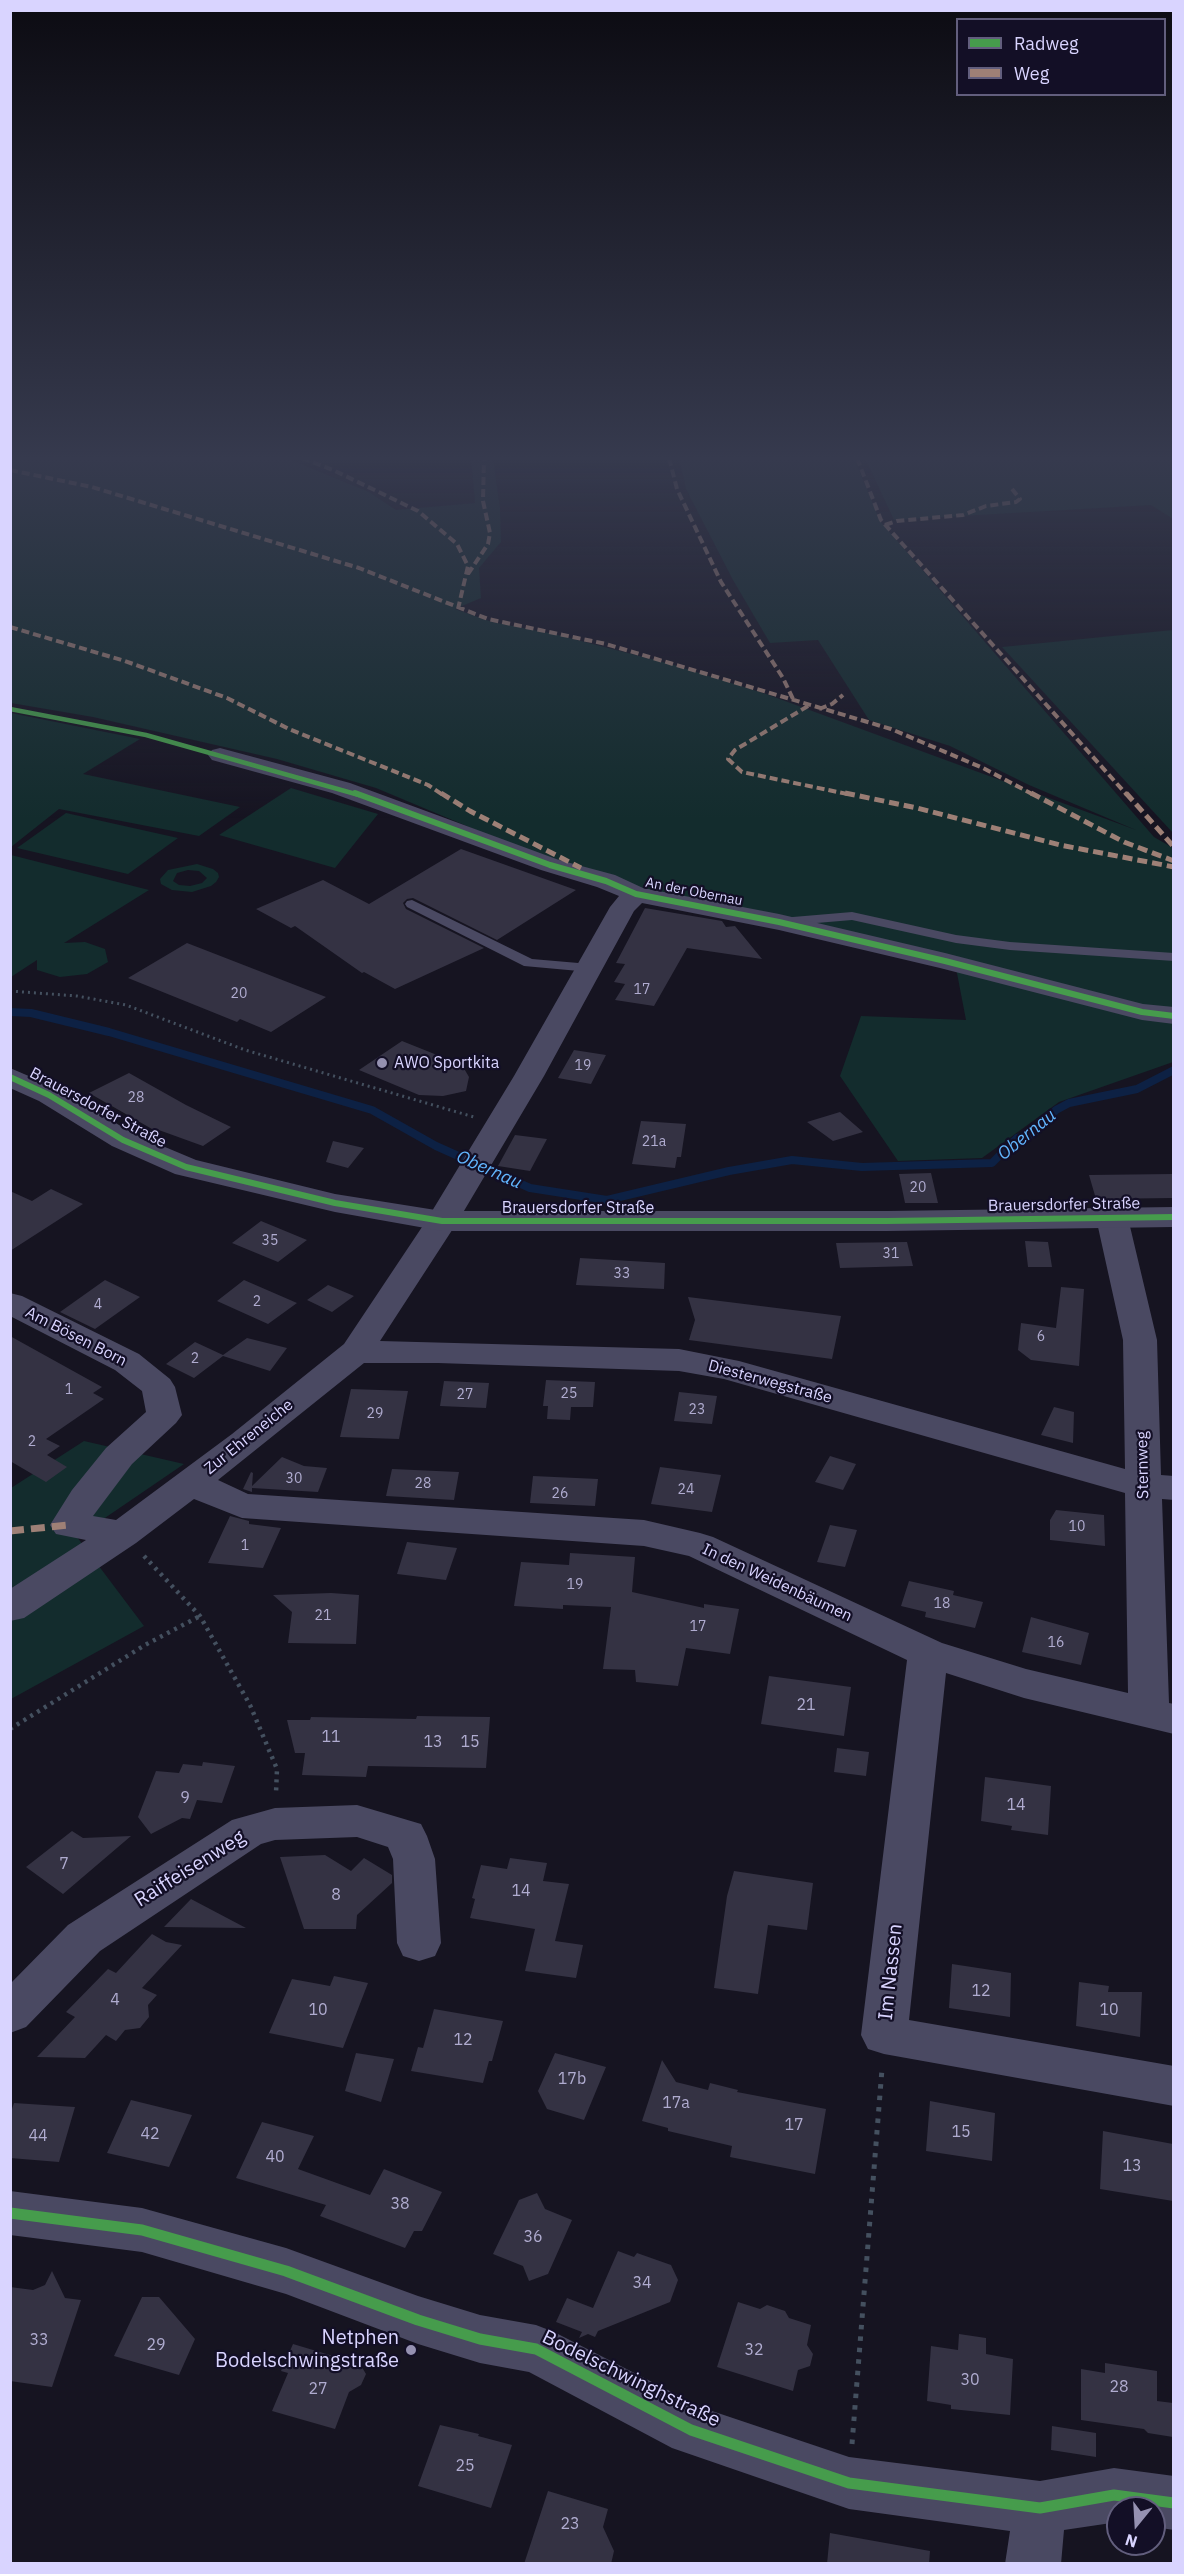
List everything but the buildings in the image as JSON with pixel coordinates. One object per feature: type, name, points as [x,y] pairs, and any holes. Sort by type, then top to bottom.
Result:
[{"type":"street","name":"An der Obernau","points":[[220,755],[341,788],[539,861],[606,881],[636,894],[779,922],[945,961],[1142,1012],[1173,1016]]},
{"type":"street","name":"An der Obernau","points":[[442,1221],[590,968],[622,908],[636,894]]},
{"type":"street","name":"Brauersdorfer Straße","points":[[10,1077],[49,1095],[123,1140],[186,1167],[335,1203],[442,1221],[592,1223],[1173,1217]]},
{"type":"street","name":"Sternweg","points":[[1112,1218],[1140,1340],[1159,1487],[1161,1717]]},
{"type":"street","name":"Zur Ehreneiche","points":[[10,1608],[123,1534],[192,1483],[356,1352],[442,1221]]},
{"type":"street","name":"Am Bösen Born","points":[[10,1303],[127,1362],[158,1387],[164,1415],[119,1456],[85,1499],[69,1525],[123,1534]]},
{"type":"street","name":"Diesterwegstraße","points":[[356,1352],[438,1352],[679,1360],[727,1369],[1159,1487]]},
{"type":"street","name":"In den Weidenbäumen","points":[[192,1483],[242,1506],[644,1533],[700,1546],[928,1653],[1024,1683],[1161,1717]]},
{"type":"street","name":"Im Nassen","points":[[928,1653],[884,2035],[1173,2086]]},
{"type":"street","name":"Raiffeisenweg","points":[[10,2014],[84,1938],[247,1832],[275,1824],[357,1821],[406,1836],[414,1858],[419,1943]]},
{"type":"street","name":"Bodelschwinghstraße","points":[[10,2213],[142,2230],[286,2271],[418,2320],[480,2339],[536,2349],[691,2430],[849,2482],[1040,2508],[1114,2495],[1173,2503]]},
{"type":"street","points":[[1034,2564],[1040,2508]]},
{"type":"lane","points":[[412,904],[529,963],[590,968]]},
{"type":"lane","points":[[779,922],[852,916],[927,933],[999,945],[1173,957]]},
{"type":"path","points":[[10,991],[77,996],[126,1005],[245,1050],[464,1114],[501,1122]]},
{"type":"path","points":[[123,1534],[200,1616],[250,1704],[277,1769],[275,1824]]},
{"type":"path","points":[[10,1729],[145,1645],[200,1616]]},
{"type":"path","points":[[849,2482],[884,2035]]},
{"type":"green space","points":[[10,578],[480,578],[481,598],[455,609],[492,622],[554,634],[674,665],[766,694],[1136,830],[1029,785],[950,746],[869,720],[818,640],[770,643],[732,578],[930,578],[1154,837],[1173,848],[1173,1062],[1059,1102],[982,1158],[898,1161],[840,1076],[861,1016],[966,1020],[956,968],[646,893],[481,832],[376,788],[277,759],[93,717],[11,703]]},
{"type":"green space","points":[[1174,630],[1173,833],[1002,647]]},
{"type":"green space","points":[[11,713],[140,739],[83,774],[240,807],[199,836],[59,809],[11,847]]},
{"type":"green space","points":[[291,788],[378,814],[335,868],[219,835]]},
{"type":"green space","points":[[66,813],[178,838],[128,874],[17,848]]},
{"type":"green space","points":[[11,855],[149,890],[64,943],[85,942],[105,949],[108,962],[87,974],[60,977],[37,970],[37,960],[11,977]]},
{"type":"green space","points":[[197,864],[213,869],[219,877],[211,886],[192,892],[172,890],[161,884],[160,879],[168,870]],"holes":[[[188,870],[199,871],[207,878],[202,883],[190,886],[179,885],[173,881],[177,873]]]},
{"type":"green space","points":[[84,1441],[184,1464],[77,1537],[144,1626],[11,1699],[11,1488]]},
{"type":"waterway","name":"Obernau","points":[[10,1012],[31,1013],[109,1032],[372,1110],[436,1146],[530,1188],[607,1200],[729,1171],[792,1160],[862,1167],[992,1163],[1017,1138],[1033,1134],[1056,1110],[1069,1103],[1137,1089],[1174,1070]]},
{"type":"marked path","points":[[385,578],[488,619],[606,644],[891,729],[983,768],[1124,842],[1174,861]]},
{"type":"marked path","points":[[458,609],[465,578]]},
{"type":"marked path","points":[[719,578],[783,678],[794,701]]},
{"type":"marked path","points":[[933,578],[1174,847]]},
{"type":"marked path","points":[[10,627],[125,661],[227,698],[289,729],[428,785],[470,811],[581,868]]},
{"type":"marked path","points":[[819,709],[832,704],[843,695]]},
{"type":"marked path","points":[[808,706],[735,750],[728,759],[731,764],[742,772],[917,808],[1060,845],[1174,867]]},
{"type":"marked path","points":[[10,1531],[69,1525]]},
{"type":"cycle path","points":[[10,709],[146,735],[341,788],[550,865],[606,881],[636,894],[779,922],[945,961],[1142,1012],[1174,1016]]},
{"type":"cycle path","points":[[10,1077],[49,1095],[123,1140],[186,1167],[335,1203],[442,1221],[887,1221],[1174,1217]]},
{"type":"cycle path","points":[[10,2213],[142,2230],[286,2271],[418,2320],[480,2339],[536,2349],[691,2430],[849,2483],[1040,2508],[1114,2495],[1174,2503]]},
{"type":"place","name":"AWO Sportkita","points":[[382,1063]]},
{"type":"place","name":"Netphen Bodelschwingstraße","points":[[411,2350]]}]
